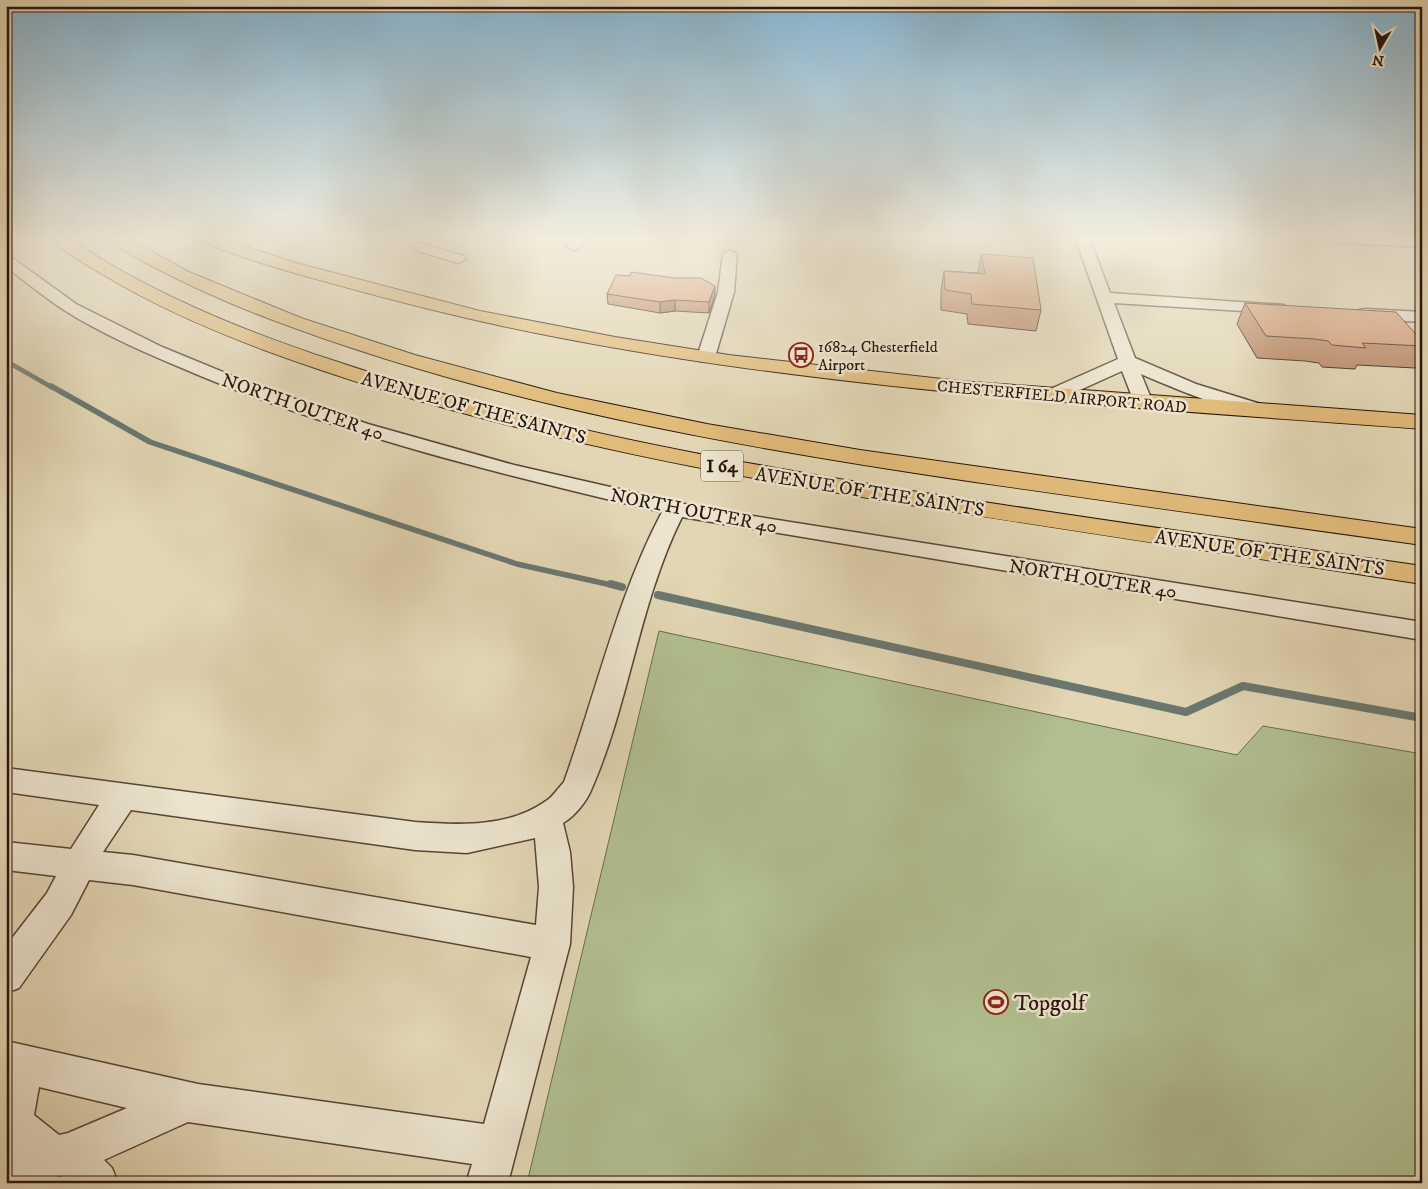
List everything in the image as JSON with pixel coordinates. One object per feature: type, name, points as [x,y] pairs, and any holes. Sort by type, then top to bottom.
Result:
[{"type":"main road","name":"AVENUE OF THE SAINTS","points":[[149,292],[195,315],[267,344],[401,389],[557,431],[676,457],[836,486],[1422,575]]},
{"type":"main road","name":"AVENUE OF THE SAINTS","points":[[224,292],[296,322],[473,378],[573,403],[705,431],[841,454],[1422,537]]},
{"type":"main road","name":"CHESTERFIELD AIRPORT ROAD","points":[[385,292],[463,313],[567,335],[706,357],[897,382],[1143,403],[1422,422]]},
{"type":"street","name":"NORTH OUTER 40","points":[[50,292],[70,307],[156,351],[250,390],[361,428],[509,470],[702,515],[1422,631]]},
{"type":"street","points":[[706,357],[724,292]]},
{"type":"street","points":[[1102,292],[1143,403]]},
{"type":"street","points":[[1104,297],[1295,309]]},
{"type":"street","points":[[1347,313],[1422,317]]},
{"type":"street","points":[[1053,395],[1128,361],[1189,388],[1260,410]]},
{"type":"street","points":[[6,780],[415,836],[467,839],[526,828],[558,810],[577,788],[595,738],[644,579],[657,543],[675,508]]},
{"type":"street","points":[[6,976],[59,904],[91,843],[122,797]]},
{"type":"street","points":[[72,1164],[12,1124],[15,1062],[188,1102],[492,1165],[552,944],[556,921],[554,852],[546,817]]},
{"type":"street","points":[[6,856],[134,870],[552,944]]},
{"type":"street","points":[[6,1164],[72,1164],[188,1102]]},
{"type":"green space","name":"Topgolf","points":[[659,631],[1237,755],[1263,726],[1422,754],[1422,1183],[527,1183]]},
{"type":"building","points":[[608,292],[713,292],[709,302],[675,300],[660,302],[607,294]]},
{"type":"building","points":[[961,292],[1038,292],[1041,310],[972,304],[971,294]]},
{"type":"building","points":[[1245,303],[1396,312],[1422,341],[1422,346],[1362,343],[1366,348],[1332,345],[1328,341],[1315,339],[1266,336]]},
{"type":"waterway","points":[[6,361],[53,388]]},
{"type":"waterway","points":[[51,386],[150,442],[517,564],[616,586]]},
{"type":"waterway","points":[[611,584],[622,587]]},
{"type":"waterway","points":[[658,595],[1186,712],[1243,686],[1422,718]]},
{"type":"place","name":"16824 Chesterfield Airport","points":[[801,355]]},
{"type":"place","name":"Topgolf","points":[[996,1002]]}]
